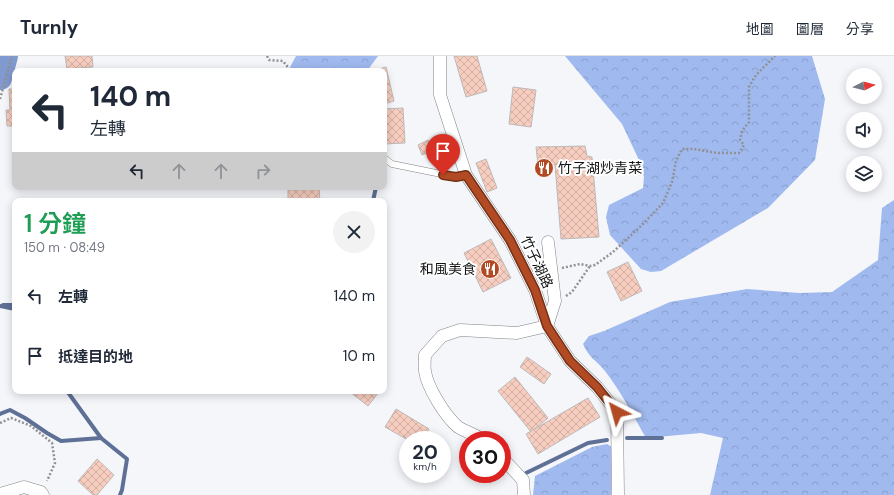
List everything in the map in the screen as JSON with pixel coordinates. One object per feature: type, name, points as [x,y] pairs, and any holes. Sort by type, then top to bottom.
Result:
[{"type":"street","name":"竹子湖路","points":[[440,56],[440,95],[466,175],[510,240],[535,290],[547,326],[570,361],[597,387],[617,412],[618,495]]},
{"type":"street","points":[[467,431],[460,428],[445,413],[431,387],[425,371],[425,355],[442,336],[460,330],[517,333],[547,326],[555,302],[548,242]]},
{"type":"street","points":[[511,467],[523,480],[524,495]]},
{"type":"street","points":[[0,494],[24,487],[42,493]]},
{"type":"lane","points":[[387,160],[392,164],[456,177],[466,175]]},
{"type":"path","points":[[0,99],[12,56]]},
{"type":"path","points":[[267,56],[269,60],[283,61],[289,68]]},
{"type":"path","points":[[552,272],[566,266],[580,264],[590,266],[596,265],[613,252],[663,203],[672,182],[676,161],[682,150],[694,149],[718,153],[739,153],[744,145],[740,140],[742,131],[749,122],[750,87],[756,74],[775,56]]},
{"type":"path","points":[[555,302],[572,292],[590,266]]},
{"type":"path","points":[[0,423],[11,418],[31,426],[52,443],[56,463],[42,493]]},
{"type":"green space","points":[[296,56],[378,56],[369,68],[290,68]]},
{"type":"green space","points":[[565,56],[812,56],[825,99],[815,160],[768,208],[661,271],[651,272],[641,269],[610,235],[606,217],[609,205],[643,188],[644,177],[638,158],[622,124]]},
{"type":"green space","points":[[894,200],[894,495],[710,495],[723,438],[701,433],[646,438],[616,387],[605,371],[588,353],[583,344],[589,336],[670,302],[747,289],[800,293],[832,292],[878,260],[882,208]]},
{"type":"green space","points":[[607,444],[612,447],[611,495],[533,495],[535,476],[592,447]]},
{"type":"building","points":[[65,56],[92,56],[93,67],[67,68]]},
{"type":"building","points":[[454,56],[477,56],[487,91],[466,97]]},
{"type":"building","points":[[387,71],[394,101],[387,103]]},
{"type":"building","points":[[513,87],[536,90],[531,127],[509,124]]},
{"type":"building","points":[[9,89],[12,89],[12,126],[7,126],[6,110],[10,110]]},
{"type":"building","points":[[403,108],[405,143],[387,144],[387,109]]},
{"type":"building","points":[[428,140],[432,151],[422,155],[418,145]]},
{"type":"building","points":[[585,146],[587,156],[592,157],[599,237],[561,239],[555,165],[538,165],[536,147]]},
{"type":"building","points":[[486,159],[497,188],[487,192],[476,163]]},
{"type":"building","points":[[288,190],[319,190],[320,198],[288,198]]},
{"type":"building","points":[[491,239],[511,278],[483,292],[464,253]]},
{"type":"building","points":[[628,262],[642,291],[621,301],[607,272]]},
{"type":"building","points":[[527,357],[551,374],[544,384],[520,367]]},
{"type":"building","points":[[515,377],[548,418],[531,432],[498,391]]},
{"type":"building","points":[[353,394],[377,394],[368,406]]},
{"type":"building","points":[[588,398],[600,417],[538,454],[526,434]]},
{"type":"building","points":[[396,409],[429,429],[428,431],[399,431],[399,435],[385,427]]},
{"type":"building","points":[[97,459],[114,475],[97,495],[93,495],[78,481]]},
{"type":"waterway","points":[[0,78],[6,56]]},
{"type":"waterway","points":[[374,198],[375,190]]},
{"type":"waterway","points":[[3,305],[12,305]]},
{"type":"waterway","points":[[0,306],[12,308]]},
{"type":"waterway","points":[[69,394],[101,438],[127,459],[120,495]]},
{"type":"waterway","points":[[0,414],[10,410],[61,441],[101,438]]},
{"type":"waterway","points":[[627,438],[662,438]]},
{"type":"waterway","points":[[526,473],[588,443],[607,440]]},
{"type":"place","name":"竹子湖炒青菜","points":[[544,168]]},
{"type":"place","name":"和風美食","points":[[490,269]]},
{"type":"route","points":[[443,175],[456,177],[466,175],[510,240],[535,290],[547,326],[570,361],[597,387],[617,412]]}]
